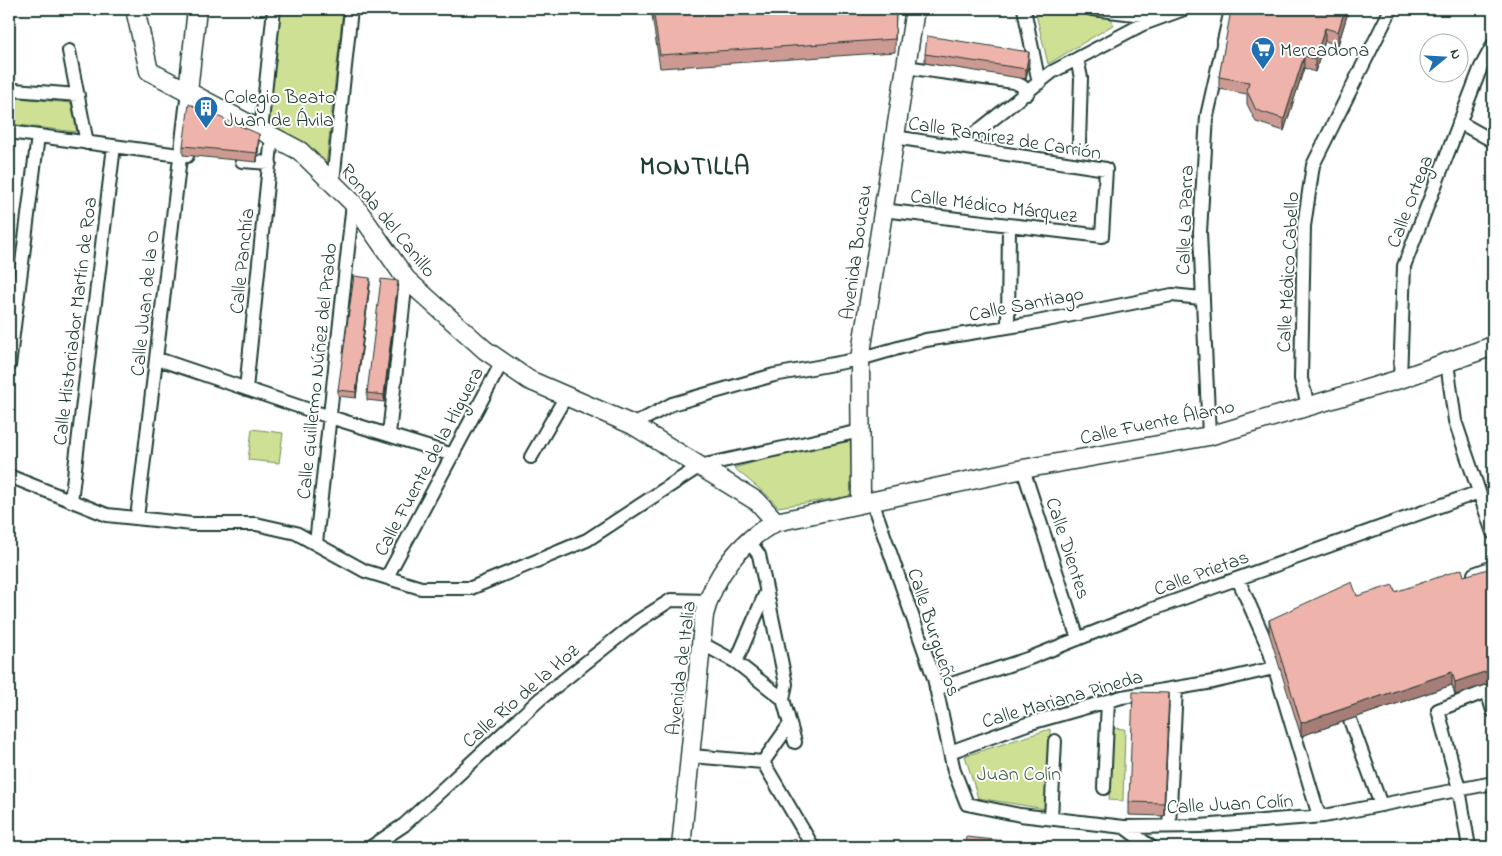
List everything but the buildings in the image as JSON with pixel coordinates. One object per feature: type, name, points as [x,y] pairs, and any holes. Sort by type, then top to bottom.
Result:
[{"type":"street","name":"Ronda del Canillo","points":[[135,9],[150,72],[300,151],[353,203],[406,279],[485,350],[529,380],[634,425],[758,502],[776,522]]},
{"type":"street","points":[[188,92],[197,9]]},
{"type":"street","name":"Calle Panchía","points":[[246,389],[270,163],[267,134],[274,9]]},
{"type":"street","points":[[333,182],[351,9]]},
{"type":"street","name":"Avenida Boucau","points":[[866,502],[861,431],[860,359],[915,9]]},
{"type":"street","points":[[1024,9],[1039,83]]},
{"type":"street","points":[[1092,9],[1173,12]]},
{"type":"street","name":"Calle La Parra","points":[[1209,436],[1201,298],[1200,232],[1207,116],[1230,14],[1233,9]]},
{"type":"street","name":"Calle Médico Cabello","points":[[1308,406],[1301,379],[1304,226],[1312,165],[1391,9]]},
{"type":"street","points":[[958,147],[1027,94],[1052,72],[1143,24],[1173,12]]},
{"type":"street","name":"Calle Ortega","points":[[1400,379],[1404,266],[1481,67],[1493,45]]},
{"type":"street","points":[[69,51],[87,143]]},
{"type":"street","points":[[1077,59],[1081,78],[1079,143]]},
{"type":"street","points":[[905,67],[1014,82],[1022,86],[1027,94]]},
{"type":"street","points":[[14,90],[78,95]]},
{"type":"street","name":"Calle Juan de la O","points":[[137,518],[158,358],[188,92]]},
{"type":"street","points":[[1459,122],[1493,141]]},
{"type":"street","points":[[9,132],[202,157]]},
{"type":"street","points":[[9,366],[38,136]]},
{"type":"street","name":"Calle Ramírez de Carrión","points":[[894,137],[1106,169],[1102,236]]},
{"type":"street","name":"Calle Historiador Martín de Roa","points":[[71,501],[114,146]]},
{"type":"street","points":[[230,160],[270,163]]},
{"type":"street","name":"Calle Guillermo Núñez del Prado","points":[[316,543],[353,203]]},
{"type":"street","name":"Calle Médico Márquez","points":[[882,210],[1102,236]]},
{"type":"street","points":[[1008,327],[1009,225]]},
{"type":"street","points":[[389,434],[406,279]]},
{"type":"street","name":"Calle Santiago","points":[[634,425],[672,404],[774,375],[860,359],[926,340],[1008,327],[1172,295],[1201,298]]},
{"type":"street","name":"Calle Fuente Álamo","points":[[866,502],[1024,469],[1209,436],[1400,379],[1493,346]]},
{"type":"street","points":[[158,358],[330,417],[453,455]]},
{"type":"street","name":"Calle Fuente de la Higuera","points":[[387,578],[502,362]]},
{"type":"street","points":[[1447,363],[1454,422],[1493,533]]},
{"type":"street","points":[[531,457],[566,396]]},
{"type":"street","points":[[9,476],[107,515],[192,524],[256,524],[296,534],[316,543],[365,571],[387,578],[421,588],[471,588],[587,540],[700,466],[861,431]]},
{"type":"street","name":"Calle Dientes","points":[[1024,469],[1078,639]]},
{"type":"street","name":"Calle Prietas","points":[[936,689],[1030,658],[1238,579],[1479,492]]},
{"type":"street","name":"Avenida de Italia","points":[[681,847],[701,643],[707,601],[714,584],[729,562],[749,541],[776,522],[866,502]]},
{"type":"street","name":"Calle Burgueños","points":[[866,502],[936,689],[954,771],[968,804]]},
{"type":"street","points":[[749,541],[759,556],[786,684],[783,699],[795,742]]},
{"type":"street","points":[[1457,580],[1493,567]]},
{"type":"street","points":[[1238,579],[1268,649],[1319,816]]},
{"type":"street","points":[[736,662],[766,592]]},
{"type":"street","name":"Calle Río de la Hoz","points":[[371,847],[404,825],[540,699],[638,621],[671,600],[707,601]]},
{"type":"street","points":[[701,643],[736,662],[783,699]]},
{"type":"street","name":"Calle Mariana Pineda","points":[[950,752],[1027,724],[1108,701],[1274,668]]},
{"type":"street","points":[[1169,826],[1176,688]]},
{"type":"street","points":[[1469,847],[1459,789],[1438,710],[1487,691],[1493,711]]},
{"type":"street","points":[[1104,788],[1108,701]]},
{"type":"street","points":[[1350,720],[1381,805]]},
{"type":"street","points":[[763,762],[790,724]]},
{"type":"street","points":[[1051,818],[1055,742]]},
{"type":"street","points":[[690,756],[763,762]]},
{"type":"street","points":[[763,762],[813,847]]},
{"type":"street","name":"Calle Juan Colín","points":[[968,804],[1051,818],[1124,827],[1169,826],[1319,816],[1493,783]]},
{"type":"street","points":[[1124,827],[1140,843],[1151,847]]},
{"type":"green space","points":[[281,9],[343,9],[326,166],[268,125]]},
{"type":"green space","points":[[1035,10],[1111,17],[1113,25],[1048,64]]},
{"type":"green space","points":[[9,97],[71,103],[77,132],[9,124]]},
{"type":"green space","points":[[252,429],[283,433],[279,463],[248,460]]},
{"type":"green space","points":[[850,440],[853,496],[778,507],[767,495],[734,468],[825,441],[823,446]]},
{"type":"green space","name":"Juan Colín","points":[[1113,728],[1125,729],[1123,801],[1109,800]]},
{"type":"green space","name":"Juan Colín","points":[[1050,729],[1052,810],[978,798],[965,756]]},
{"type":"place","name":"Mercadona","points":[[1263,70]]},
{"type":"place","name":"Colegio Beato Juan de Ávila","points":[[206,129]]},
{"type":"district","name":"MONTILLA","points":[[695,165]]}]
